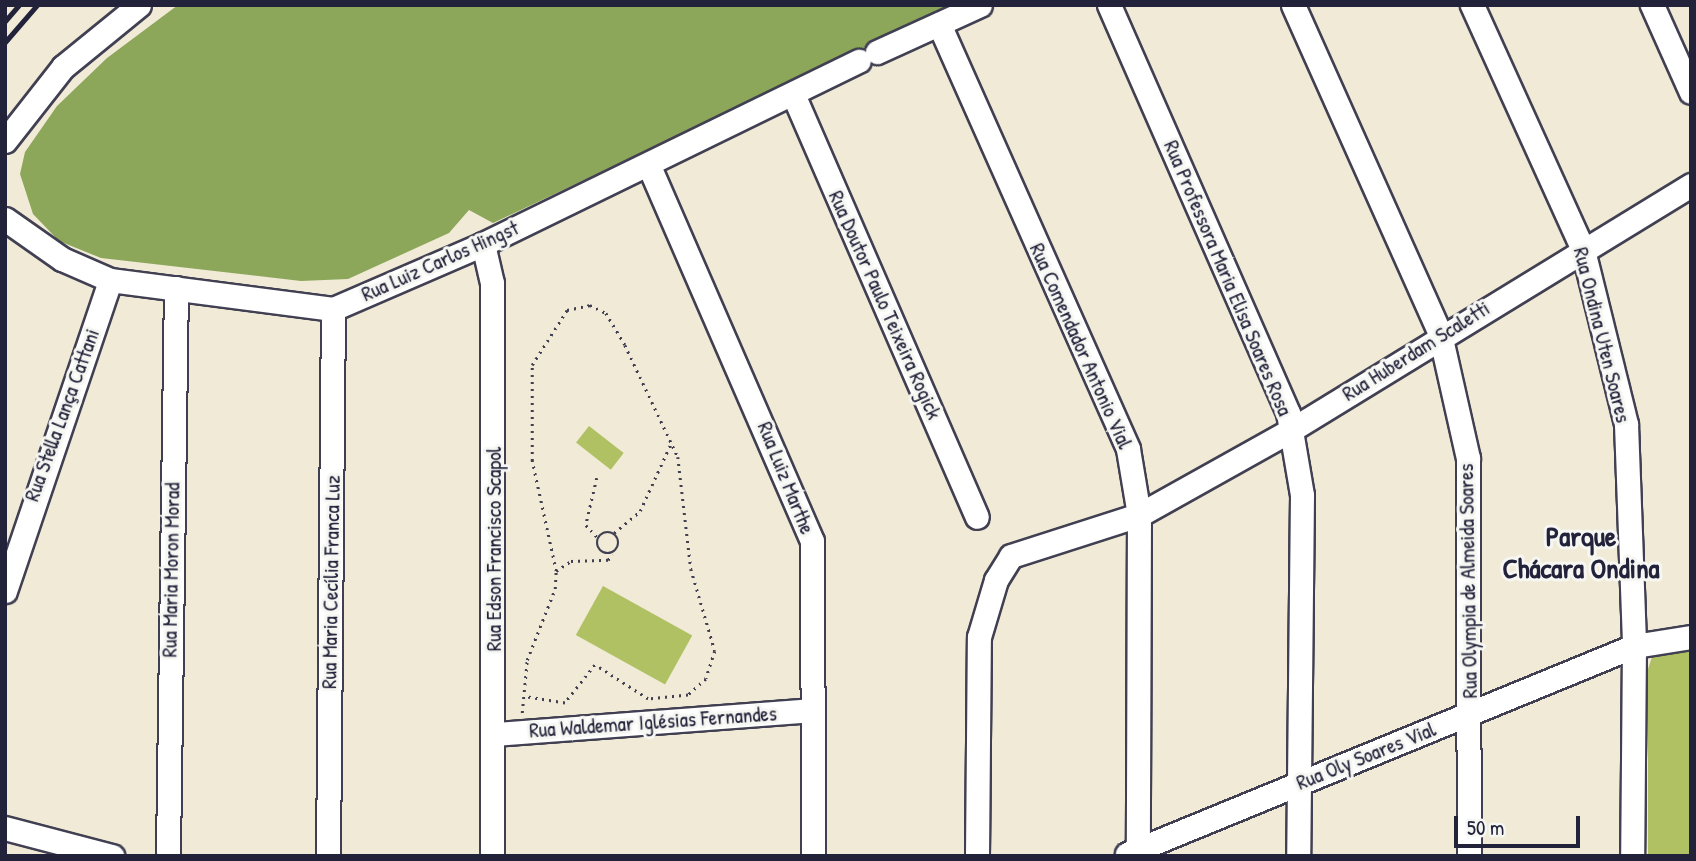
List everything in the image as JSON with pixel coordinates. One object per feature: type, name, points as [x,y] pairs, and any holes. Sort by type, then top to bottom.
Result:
[{"type":"street","points":[[5,141],[63,67],[139,5]]},
{"type":"street","name":"Rua Luiz Carlos Hingst","points":[[333,309],[483,244],[649,166],[868,56],[980,5]]},
{"type":"street","name":"Rua Professora Maria Elisa Soares Rosa","points":[[1109,5],[1292,430],[1302,495],[1298,856]]},
{"type":"street","name":"Rua Olympia de Almeida Soares","points":[[1293,5],[1440,334],[1468,458],[1469,856]]},
{"type":"street","name":"Rua Ondina Uten Soares","points":[[1472,5],[1583,250],[1626,424],[1634,646],[1632,856]]},
{"type":"street","points":[[1651,5],[1691,92]]},
{"type":"street","name":"Rua Comendador Antonio Vial","points":[[939,24],[1129,449],[1139,514],[1133,854]]},
{"type":"street","name":"Rua Doutor Paulo Teixeira Rogick","points":[[793,94],[977,517]]},
{"type":"street","name":"Rua Luiz Marthe","points":[[649,166],[812,541],[813,856]]},
{"type":"street","name":"Rua Huberdam Scaletti","points":[[977,856],[979,637],[996,580],[1021,549],[1139,514],[1292,430],[1440,334],[1691,185]]},
{"type":"street","points":[[5,219],[62,259],[110,281],[333,309]]},
{"type":"street","name":"Rua Edson Francisco Scapol","points":[[483,244],[492,283],[505,734],[492,856]]},
{"type":"street","name":"Rua Stella Lança Cattani","points":[[5,591],[110,281]]},
{"type":"street","name":"Rua Maria Moron Morad","points":[[169,855],[176,288]]},
{"type":"street","name":"Rua Maria Cecília Franca Luz","points":[[328,856],[333,309]]},
{"type":"street","name":"Rua Oly Soares Vial","points":[[1133,854],[1634,646],[1691,637]]},
{"type":"street","name":"Rua Waldemar Iglésias Fernandes","points":[[505,734],[811,710]]},
{"type":"street","points":[[5,828],[112,856]]},
{"type":"path","points":[[505,734],[527,697],[527,660],[555,589],[556,571],[531,461],[529,403],[532,365],[567,310],[590,305],[606,313],[672,441],[691,531],[693,579],[716,636],[706,679],[688,695],[648,699],[595,665],[565,703],[527,697]]},
{"type":"path","points":[[598,538],[614,533],[640,511],[672,441]]},
{"type":"path","points":[[597,478],[586,525],[598,538],[601,552],[612,554]]},
{"type":"path","points":[[556,571],[571,561],[608,559],[619,546],[614,533]]},
{"type":"green space","points":[[178,5],[954,5],[493,223],[469,210],[449,233],[348,279],[301,281],[101,258],[59,241],[33,214],[20,174],[25,152],[57,106],[107,58]]},
{"type":"green space","points":[[589,426],[624,453],[611,470],[576,443]]},
{"type":"green space","points":[[603,586],[692,635],[665,684],[576,635]]},
{"type":"green space","points":[[1691,645],[1691,856],[1648,856],[1648,669],[1653,654]]},
{"type":"railway","points":[[5,21],[19,5]]},
{"type":"railway","points":[[5,42],[37,5]]},
{"type":"district","name":"Parque Chácara Ondina","points":[[1581,552]]}]
